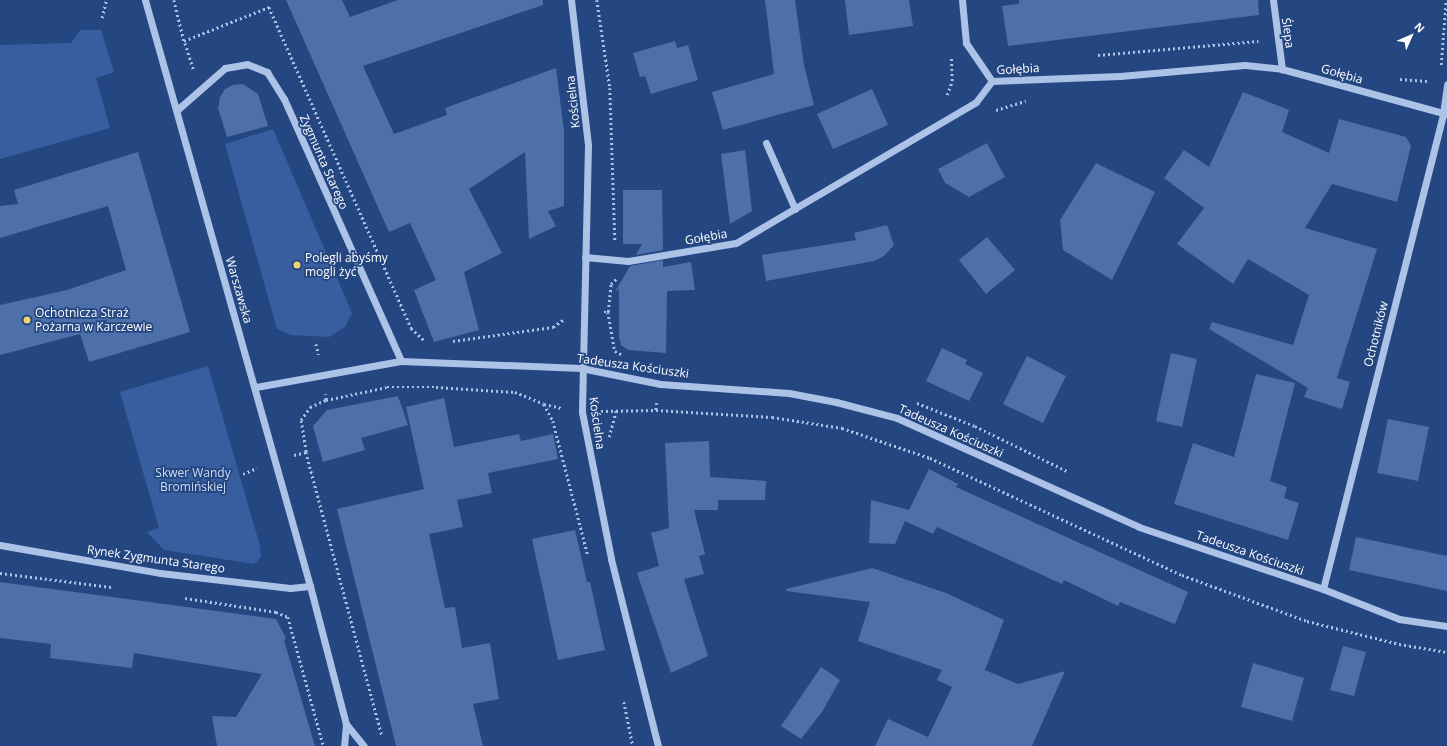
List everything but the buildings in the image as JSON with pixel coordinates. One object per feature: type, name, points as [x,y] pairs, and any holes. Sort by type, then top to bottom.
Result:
[{"type":"street","name":"Warszawska","points":[[144,0],[256,387],[346,724]]},
{"type":"street","name":"Kościelna","points":[[571,0],[588,145],[581,368],[582,412],[611,559],[658,746]]},
{"type":"street","points":[[962,0],[966,43],[992,81]]},
{"type":"street","name":"Ślepa","points":[[1273,0],[1282,69]]},
{"type":"street","name":"Zygmunta Starego","points":[[177,110],[225,68],[247,64],[267,72],[284,98],[401,361]]},
{"type":"street","name":"Gołębia","points":[[585,257],[628,261],[736,243],[976,102],[992,81],[1120,76],[1245,65],[1282,69],[1445,114]]},
{"type":"street","name":"Ochotników","points":[[1323,589],[1445,114],[1447,84]]},
{"type":"street","points":[[766,143],[795,209]]},
{"type":"street","name":"Tadeusza Kościuszki","points":[[256,387],[401,361],[581,368],[660,384],[789,393],[897,418],[1139,527],[1323,589],[1399,619],[1447,626]]},
{"type":"street","name":"Rynek Zygmunta Starego","points":[[0,545],[160,573],[290,588],[310,586]]},
{"type":"street","points":[[344,746],[346,724]]},
{"type":"street","points":[[346,724],[364,746]]},
{"type":"path","points":[[102,18],[106,0]]},
{"type":"path","points":[[174,0],[184,41],[200,90]]},
{"type":"path","points":[[597,0],[610,88],[614,260],[608,312],[615,351],[625,356]]},
{"type":"path","points":[[184,41],[269,6],[411,328],[428,342]]},
{"type":"path","points":[[946,97],[952,80],[950,51]]},
{"type":"path","points":[[989,114],[1034,100]]},
{"type":"path","points":[[611,284],[621,274]]},
{"type":"path","points":[[448,342],[553,327],[569,315],[583,312],[608,312]]},
{"type":"path","points":[[316,344],[326,400]]},
{"type":"path","points":[[656,410],[660,384]]},
{"type":"path","points":[[383,738],[306,452],[301,420],[310,407],[326,400],[387,387],[436,387],[515,392],[544,404],[582,412],[656,410],[772,417],[842,428],[930,458],[1182,575],[1307,621],[1399,644],[1447,652]]},
{"type":"path","points":[[914,402],[975,426],[1070,472]]},
{"type":"path","points":[[243,474],[275,460],[306,452]]},
{"type":"path","points":[[276,612],[288,617],[324,746]]},
{"type":"green space","points":[[80,30],[101,30],[114,72],[96,78],[110,128],[0,159],[0,45],[71,43]]},
{"type":"green space","points":[[273,129],[352,313],[345,327],[329,337],[291,335],[277,329],[225,144]]},
{"type":"green space","name":"Skwer Wandy Bromińskiej","points":[[208,366],[260,546],[261,557],[254,564],[164,550],[147,532],[159,528],[120,392]]},
{"type":"place","name":"Polegli abyśmy mogli żyć","points":[[297,265]]},
{"type":"place","name":"Ochotnicza Straż Pożarna w Karczewie","points":[[27,320]]}]
